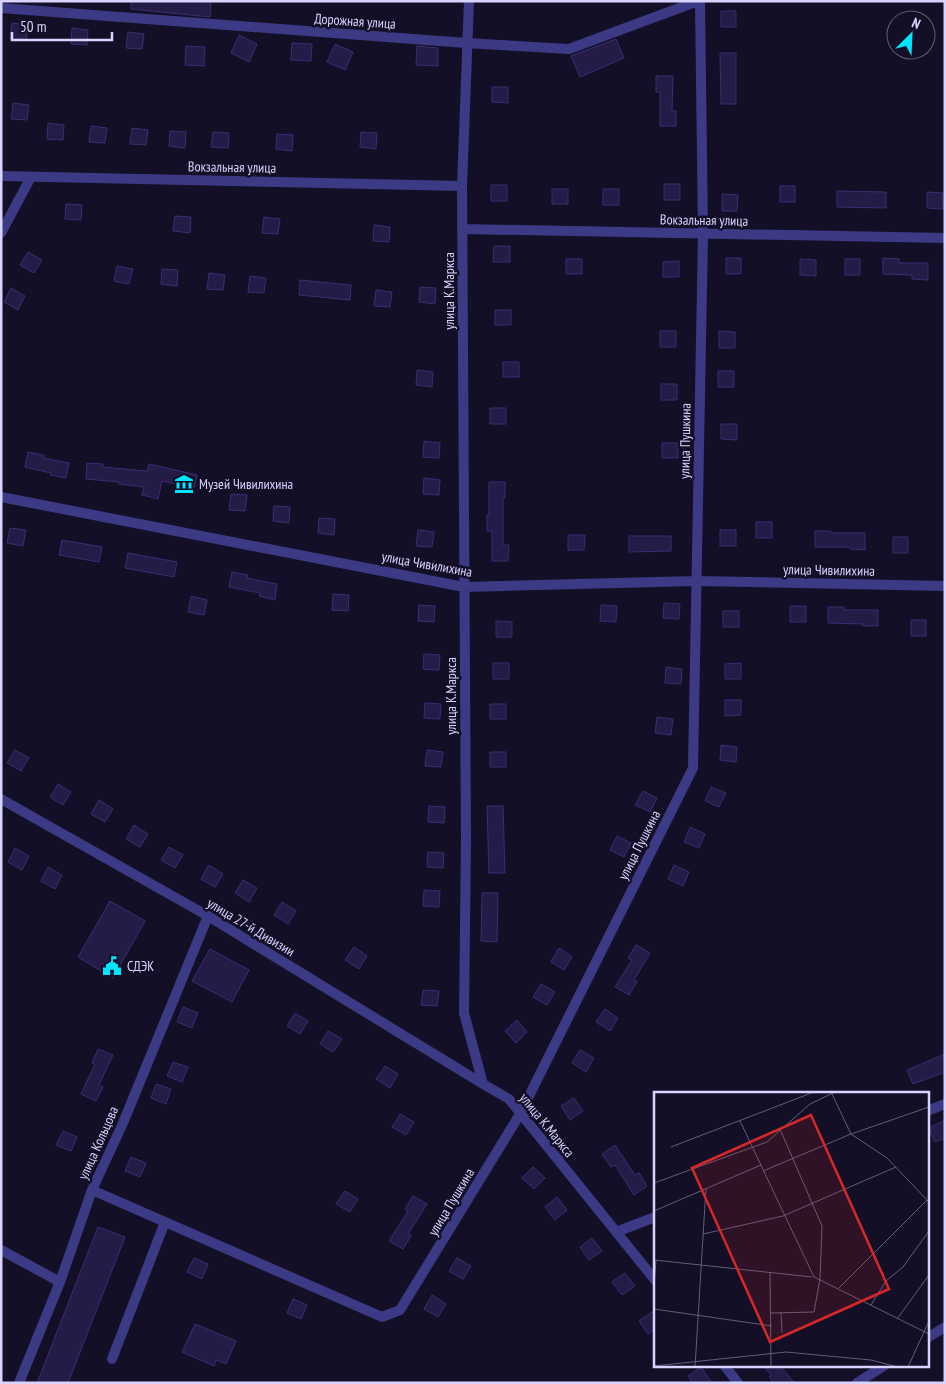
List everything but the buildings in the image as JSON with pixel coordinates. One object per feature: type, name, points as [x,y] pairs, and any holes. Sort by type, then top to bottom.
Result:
[{"type":"street","name":"улица К.Маркса","points":[[469,1],[462,186],[466,839],[464,1013],[483,1084],[509,1099],[654,1279]]},
{"type":"street","name":"Дорожная улица","points":[[1,8],[466,44],[569,49],[699,1]]},
{"type":"street","name":"улица Пушкина","points":[[92,1190],[382,1317],[400,1310],[520,1114],[693,768],[703,234],[699,1]]},
{"type":"street","name":"Вокзальная улица","points":[[1,176],[462,186]]},
{"type":"street","points":[[1,233],[31,176]]},
{"type":"street","name":"Вокзальная улица","points":[[462,229],[945,238]]},
{"type":"street","name":"улица Чивилихина","points":[[1,497],[464,587],[697,581],[945,586]]},
{"type":"street","name":"улица 27-й Дивизии","points":[[1,798],[208,916],[483,1084]]},
{"type":"street","name":"улица Кольцова","points":[[19,1383],[60,1282],[92,1190],[123,1123],[208,916]]},
{"type":"street","points":[[928,1111],[945,1104]]},
{"type":"street","points":[[616,1232],[654,1217]]},
{"type":"street","points":[[112,1359],[165,1222]]},
{"type":"street","points":[[1,1250],[60,1282]]},
{"type":"street","points":[[928,1337],[945,1327]]},
{"type":"street","points":[[725,1366],[738,1383]]},
{"type":"street","points":[[857,1383],[883,1366]]},
{"type":"place","name":"Музей Чивилихина","points":[[184,484]]},
{"type":"place","name":"СДЭК","points":[[112,966]]}]
